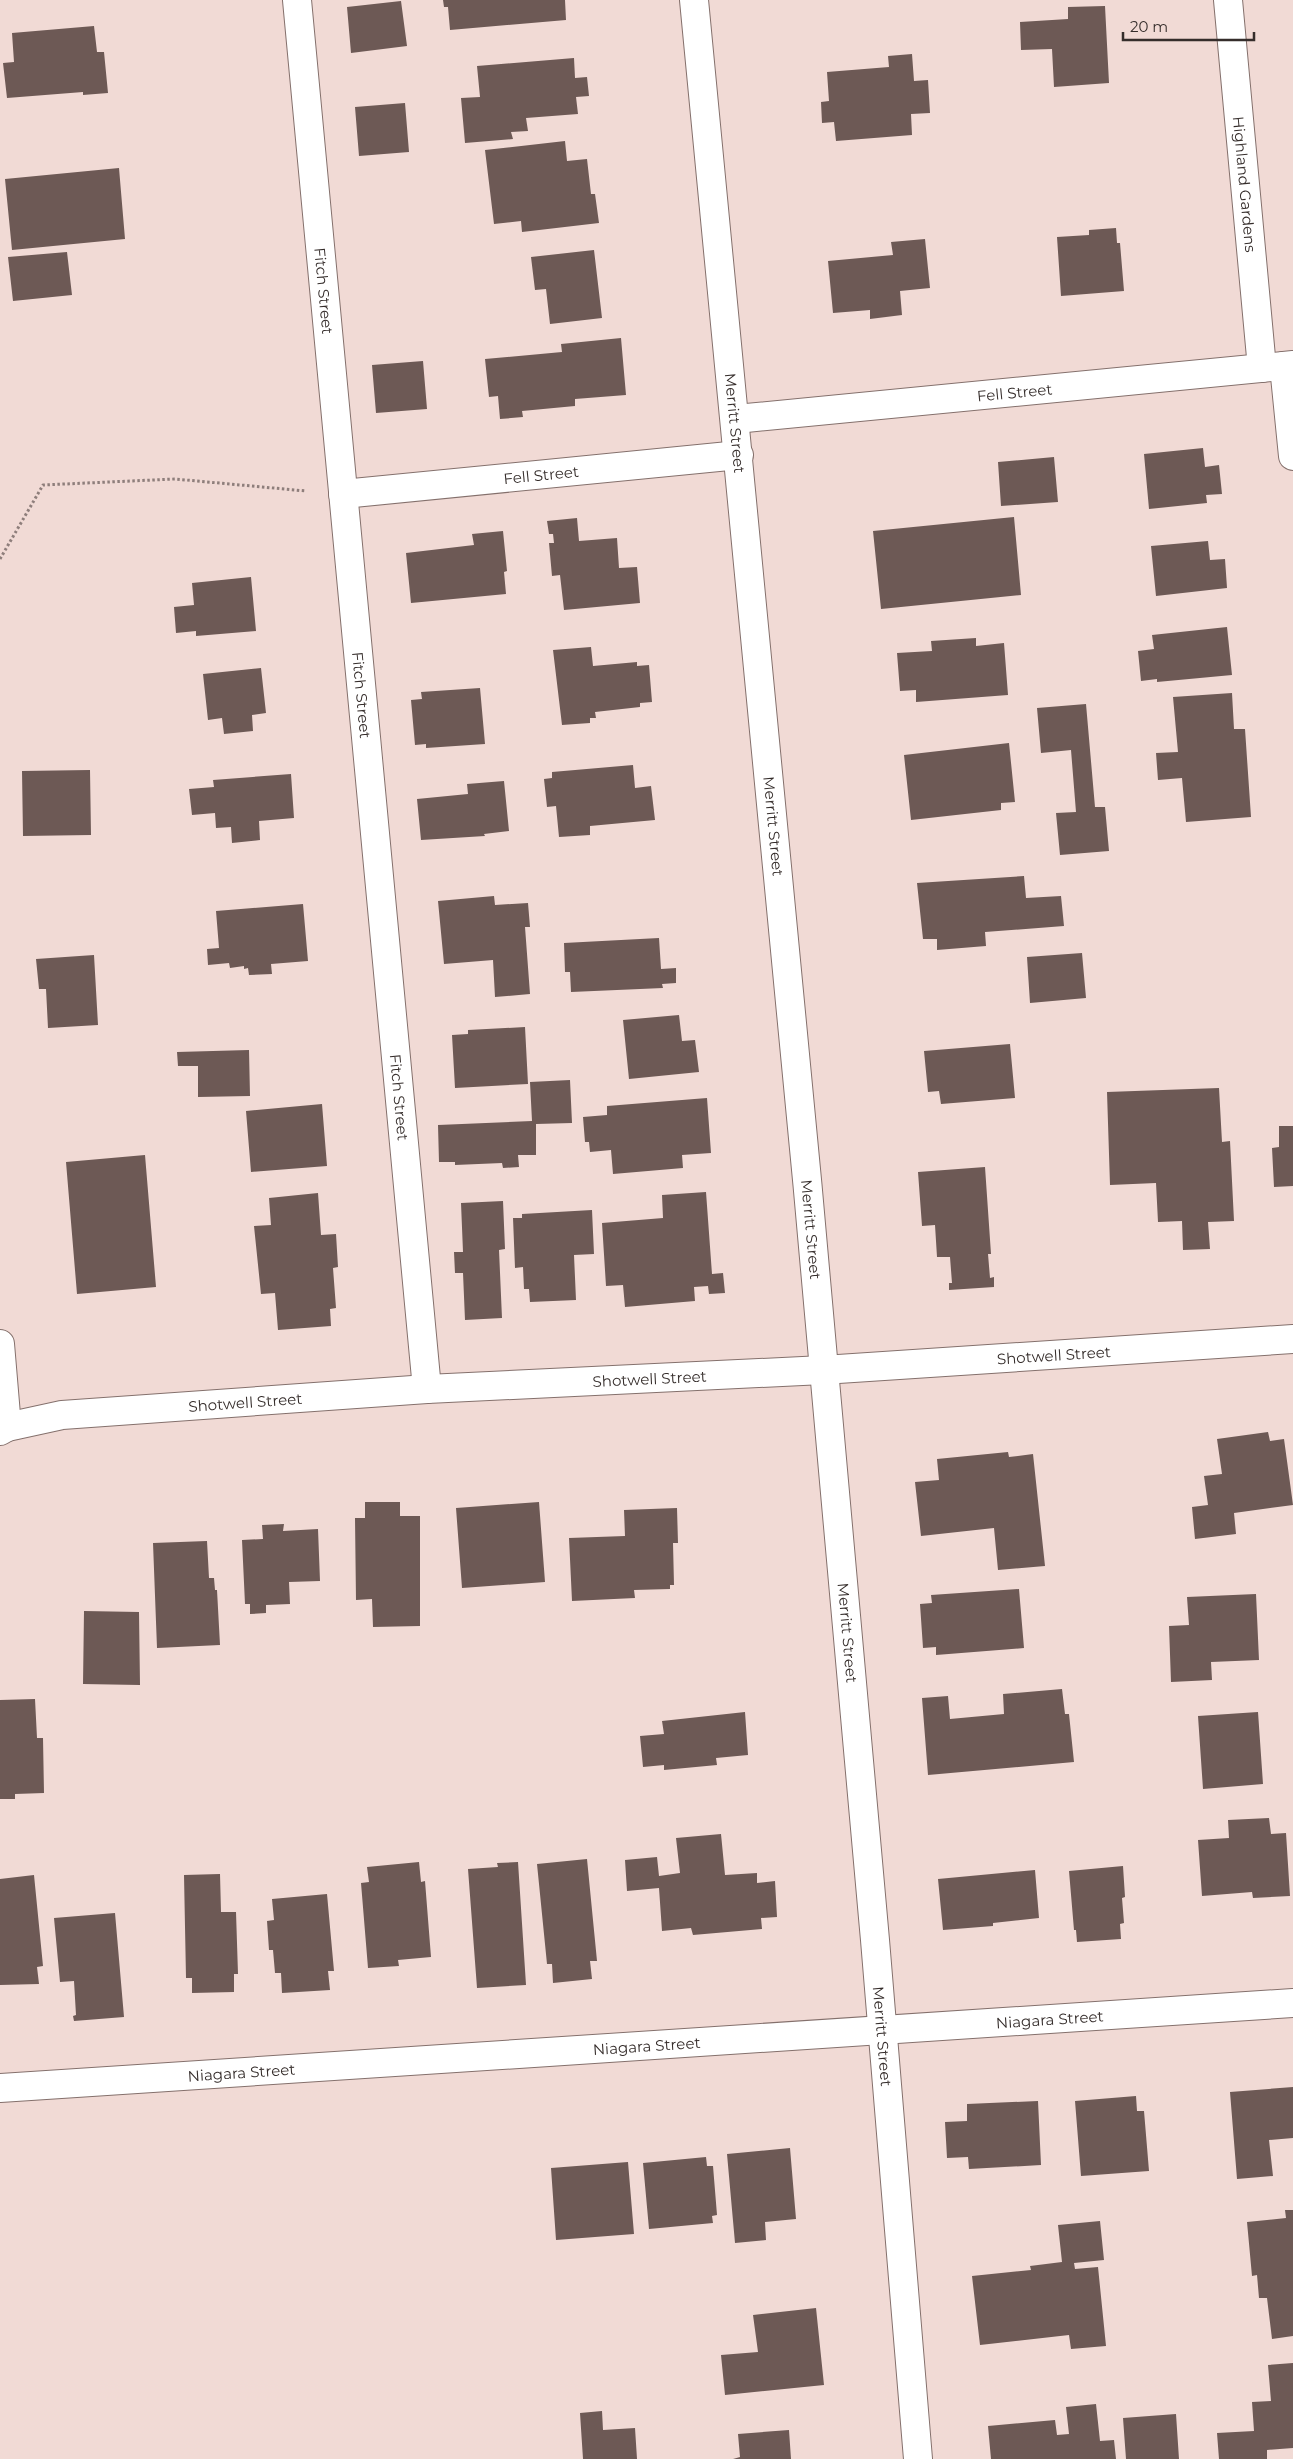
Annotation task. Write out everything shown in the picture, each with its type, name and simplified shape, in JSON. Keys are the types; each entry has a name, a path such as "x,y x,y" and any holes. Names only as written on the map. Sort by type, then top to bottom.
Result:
{"street":[{"name":"Fitch Street","path":"297,0 427,1389"},
{"name":"Merritt Street","path":"694,0 736,420 823,1370 882,2029 918,2459"},
{"name":"Highland Gardens","path":"1228,0 1293,456"},
{"name":"Fell Street","path":"736,420 1280,366"},
{"name":"Fell Street","path":"344,494 739,455"},
{"name":"Shotwell Street","path":"4,1429 62,1415 427,1389 823,1370 1293,1339"},
{"path":"0,1344 4,1429"},
{"name":"Niagara Street","path":"0,2088 1293,2003"}],"path":[{"path":"0,559 43,485 175,478 344,494"}],"building":[{"path":"443,0 565,0 566,20 450,30 448,7 444,7"},
{"path":"401,1 407,46 351,53 347,7"},
{"path":"1105,6 1109,83 1054,87 1052,49 1021,50 1020,22 1068,19 1068,7"},
{"path":"94,26 97,52 104,52 108,93 83,95 83,92 7,98 3,63 14,62 12,33"},
{"path":"912,54 914,81 928,80 930,113 911,114 912,135 836,141 834,122 822,123 821,102 829,101 827,72 889,67 888,56"},
{"path":"574,58 575,78 587,77 589,96 576,97 578,114 526,118 528,131 511,132 513,139 465,143 461,98 480,97 477,66"},
{"path":"405,103 409,152 359,156 355,107"},
{"path":"565,141 567,161 587,159 591,194 595,194 599,223 522,232 521,221 494,224 485,150"},
{"path":"119,168 125,239 12,250 5,179"},
{"path":"1116,228 1117,243 1120,243 1124,291 1061,296 1057,237 1089,235 1089,230"},
{"path":"925,239 930,288 900,291 902,315 870,319 870,310 833,313 828,261 893,255 891,242"},
{"path":"594,250 602,318 550,324 546,289 535,290 531,257"},
{"path":"67,252 72,295 13,301 8,257"},
{"path":"621,338 626,395 575,399 575,406 522,411 523,417 500,419 498,396 489,397 485,359 562,352 561,344"},
{"path":"423,361 427,409 376,413 372,365"},
{"path":"1203,448 1205,467 1219,465 1222,494 1206,495 1207,503 1149,509 1144,454"},
{"path":"1054,457 1058,502 1001,506 998,462"},
{"path":"1014,517 1021,595 881,609 873,531"},
{"path":"577,518 579,541 617,538 619,568 637,567 640,603 564,610 560,575 552,576 549,543 554,543 553,534 549,534 547,521"},
{"path":"503,531 507,571 504,572 506,594 411,603 406,553 474,545 472,534"},
{"path":"1208,541 1210,560 1225,559 1227,588 1156,596 1151,546"},
{"path":"251,577 256,631 196,636 196,631 176,633 174,607 194,605 192,583"},
{"path":"1227,627 1232,675 1157,682 1157,679 1141,681 1138,651 1154,649 1152,635"},
{"path":"976,638 976,646 1004,643 1008,695 916,702 916,690 900,691 897,653 932,651 931,641"},
{"path":"591,647 593,666 637,662 637,666 649,665 652,702 640,703 640,707 595,712 596,718 590,718 590,723 562,725 553,650"},
{"path":"261,668 266,713 252,715 253,731 224,734 222,718 208,720 203,674"},
{"path":"480,688 485,744 426,748 426,744 415,745 411,700 422,699 421,692"},
{"path":"1232,693 1234,729 1245,729 1251,817 1186,822 1182,778 1158,780 1156,753 1178,752 1173,697"},
{"path":"1086,704 1095,807 1105,807 1109,851 1060,855 1056,813 1076,812 1071,750 1041,753 1037,708"},
{"path":"1009,743 1015,802 1001,803 1001,810 911,820 904,755"},
{"path":"633,765 635,788 651,786 655,820 590,826 590,835 559,837 556,806 547,807 544,779 552,778 552,772"},
{"path":"90,770 91,835 23,836 22,771"},
{"path":"291,774 294,818 259,821 260,840 232,843 231,827 216,828 215,813 192,815 189,789 214,787 213,780"},
{"path":"504,781 509,831 484,834 485,836 421,840 417,799 468,794 467,784"},
{"path":"1024,876 1026,898 1061,896 1064,926 985,932 986,946 937,950 937,939 923,939 917,883"},
{"path":"494,896 495,905 528,903 530,927 525,927 530,994 495,997 493,960 444,964 438,901"},
{"path":"303,904 308,961 271,964 272,974 249,975 248,968 244,969 244,966 230,968 229,963 208,965 207,949 219,948 216,911"},
{"path":"659,938 661,969 676,968 676,983 662,984 663,988 571,992 570,972 565,972 564,943"},
{"path":"1082,953 1086,998 1030,1003 1027,957"},
{"path":"94,955 98,1025 48,1028 46,989 39,989 36,959"},
{"path":"679,1015 682,1041 695,1040 699,1072 629,1079 623,1020"},
{"path":"525,1027 528,1084 455,1088 452,1035 468,1034 468,1030"},
{"path":"1010,1044 1015,1098 941,1104 939,1091 928,1092 924,1051"},
{"path":"249,1050 250,1096 198,1097 198,1066 178,1066 177,1052"},
{"path":"570,1080 572,1123 536,1124 536,1155 518,1155 519,1167 503,1168 502,1163 455,1165 455,1162 439,1162 438,1125 532,1121 530,1082"},
{"path":"1219,1088 1222,1142 1230,1141 1234,1221 1208,1222 1210,1249 1183,1250 1182,1221 1158,1222 1156,1183 1110,1185 1107,1092"},
{"path":"707,1098 711,1153 682,1155 683,1168 613,1174 611,1150 590,1152 589,1142 585,1142 583,1117 607,1115 607,1106"},
{"path":"322,1104 327,1166 251,1172 246,1111"},
{"path":"1279,1126 1293,1126 1293,1186 1274,1187 1272,1148 1279,1147"},
{"path":"145,1155 156,1287 77,1294 66,1162"},
{"path":"985,1167 991,1254 988,1254 990,1278 994,1277 994,1287 949,1290 949,1283 952,1283 950,1257 937,1257 935,1225 922,1226 918,1172"},
{"path":"706,1192 712,1274 723,1273 725,1293 709,1294 708,1286 694,1287 695,1301 625,1307 623,1285 606,1286 602,1223 663,1218 662,1195"},
{"path":"318,1193 321,1235 336,1234 338,1267 333,1268 336,1308 330,1309 331,1326 278,1330 275,1293 261,1294 254,1226 271,1225 269,1198"},
{"path":"503,1201 505,1249 499,1250 502,1318 465,1320 463,1273 455,1273 454,1252 463,1252 461,1203"},
{"path":"592,1210 594,1254 574,1255 576,1300 530,1302 529,1289 524,1289 523,1267 515,1268 513,1218 522,1218 522,1214"},
{"path":"1268,1432 1270,1441 1284,1439 1293,1505 1234,1513 1236,1534 1195,1539 1192,1507 1208,1505 1204,1476 1222,1474 1217,1439"},
{"path":"1008,1452 1009,1457 1033,1454 1045,1566 998,1570 994,1528 921,1536 915,1482 939,1480 937,1459"},
{"path":"365,1502 400,1502 400,1516 420,1516 420,1626 373,1627 372,1599 356,1600 355,1518 365,1518"},
{"path":"539,1502 545,1582 462,1588 456,1508"},
{"path":"677,1508 678,1543 673,1543 674,1585 670,1585 670,1589 634,1590 635,1598 572,1601 569,1538 625,1536 624,1510"},
{"path":"284,1524 283,1531 318,1529 320,1581 289,1582 290,1604 266,1605 266,1613 250,1614 250,1604 245,1604 242,1540 263,1539 262,1525"},
{"path":"207,1541 209,1578 214,1578 215,1590 217,1590 220,1645 157,1648 153,1543"},
{"path":"1019,1589 1024,1648 936,1655 936,1647 923,1648 920,1604 932,1603 931,1595"},
{"path":"1256,1594 1259,1660 1211,1662 1212,1680 1171,1682 1169,1626 1189,1625 1187,1597"},
{"path":"84,1611 139,1612 140,1685 83,1684"},
{"path":"1062,1689 1065,1714 1069,1714 1074,1762 928,1775 922,1698 948,1696 950,1719 1004,1714 1003,1694"},
{"path":"35,1699 37,1738 43,1738 44,1793 15,1794 15,1799 0,1799 0,1700"},
{"path":"745,1712 748,1755 716,1758 717,1765 664,1770 664,1765 643,1767 640,1736 664,1734 662,1721"},
{"path":"1258,1712 1263,1784 1203,1789 1198,1716"},
{"path":"1269,1818 1271,1834 1286,1833 1290,1896 1253,1898 1252,1892 1202,1896 1198,1840 1229,1838 1228,1820"},
{"path":"721,1834 725,1875 757,1873 757,1883 775,1881 777,1917 761,1918 762,1929 693,1935 691,1928 662,1931 659,1888 627,1891 625,1860 657,1857 659,1876 680,1873 676,1838"},
{"path":"587,1859 597,1961 590,1961 592,1979 553,1983 552,1964 547,1964 537,1864"},
{"path":"419,1862 421,1882 425,1881 431,1957 398,1960 399,1966 368,1968 361,1883 369,1882 367,1867"},
{"path":"518,1862 526,1985 477,1988 468,1869 498,1867 497,1863"},
{"path":"1123,1866 1125,1897 1122,1898 1124,1923 1120,1924 1121,1939 1077,1942 1076,1930 1074,1930 1069,1871"},
{"path":"1035,1870 1039,1918 993,1923 993,1926 943,1930 938,1879"},
{"path":"220,1874 221,1912 236,1912 238,1974 234,1974 234,1992 192,1993 192,1978 186,1978 184,1875"},
{"path":"34,1875 43,1966 37,1967 39,1984 0,1985 0,1879"},
{"path":"327,1894 334,1971 328,1971 330,1990 282,1993 281,1973 275,1973 273,1950 269,1950 267,1921 274,1920 272,1899"},
{"path":"115,1913 124,2017 74,2021 73,2016 76,2015 74,1981 60,1982 54,1918"},
{"path":"1293,2087 1293,2138 1269,2140 1273,2176 1237,2179 1230,2092"},
{"path":"1136,2096 1137,2111 1144,2111 1149,2171 1081,2176 1075,2101"},
{"path":"1038,2101 1041,2165 969,2169 968,2157 947,2158 945,2122 967,2121 967,2104"},
{"path":"790,2148 796,2219 765,2222 766,2240 735,2243 727,2154"},
{"path":"706,2157 707,2166 713,2166 717,2215 712,2216 713,2223 649,2229 643,2163"},
{"path":"628,2162 634,2234 556,2240 551,2168"},
{"path":"1285,2210 1293,2210 1293,2336 1272,2339 1267,2298 1259,2298 1257,2275 1252,2276 1247,2222 1286,2218"},
{"path":"1100,2221 1104,2260 1074,2263 1075,2269 1098,2267 1106,2346 1071,2349 1069,2335 980,2345 972,2276 1031,2270 1030,2266 1062,2262 1058,2225"},
{"path":"816,2308 824,2385 725,2395 721,2355 758,2352 753,2315"},
{"path":"1293,2363 1293,2448 1267,2450 1267,2459 1219,2459 1217,2433 1254,2431 1252,2402 1271,2401 1268,2365"},
{"path":"1096,2404 1100,2441 1114,2440 1116,2459 991,2459 988,2426 1055,2420 1057,2435 1069,2434 1066,2407"},
{"path":"602,2411 603,2430 635,2428 637,2459 583,2459 580,2413"},
{"path":"1176,2414 1179,2459 1126,2459 1123,2418"},
{"path":"789,2430 791,2459 733,2459 740,2457 738,2434"}]}
